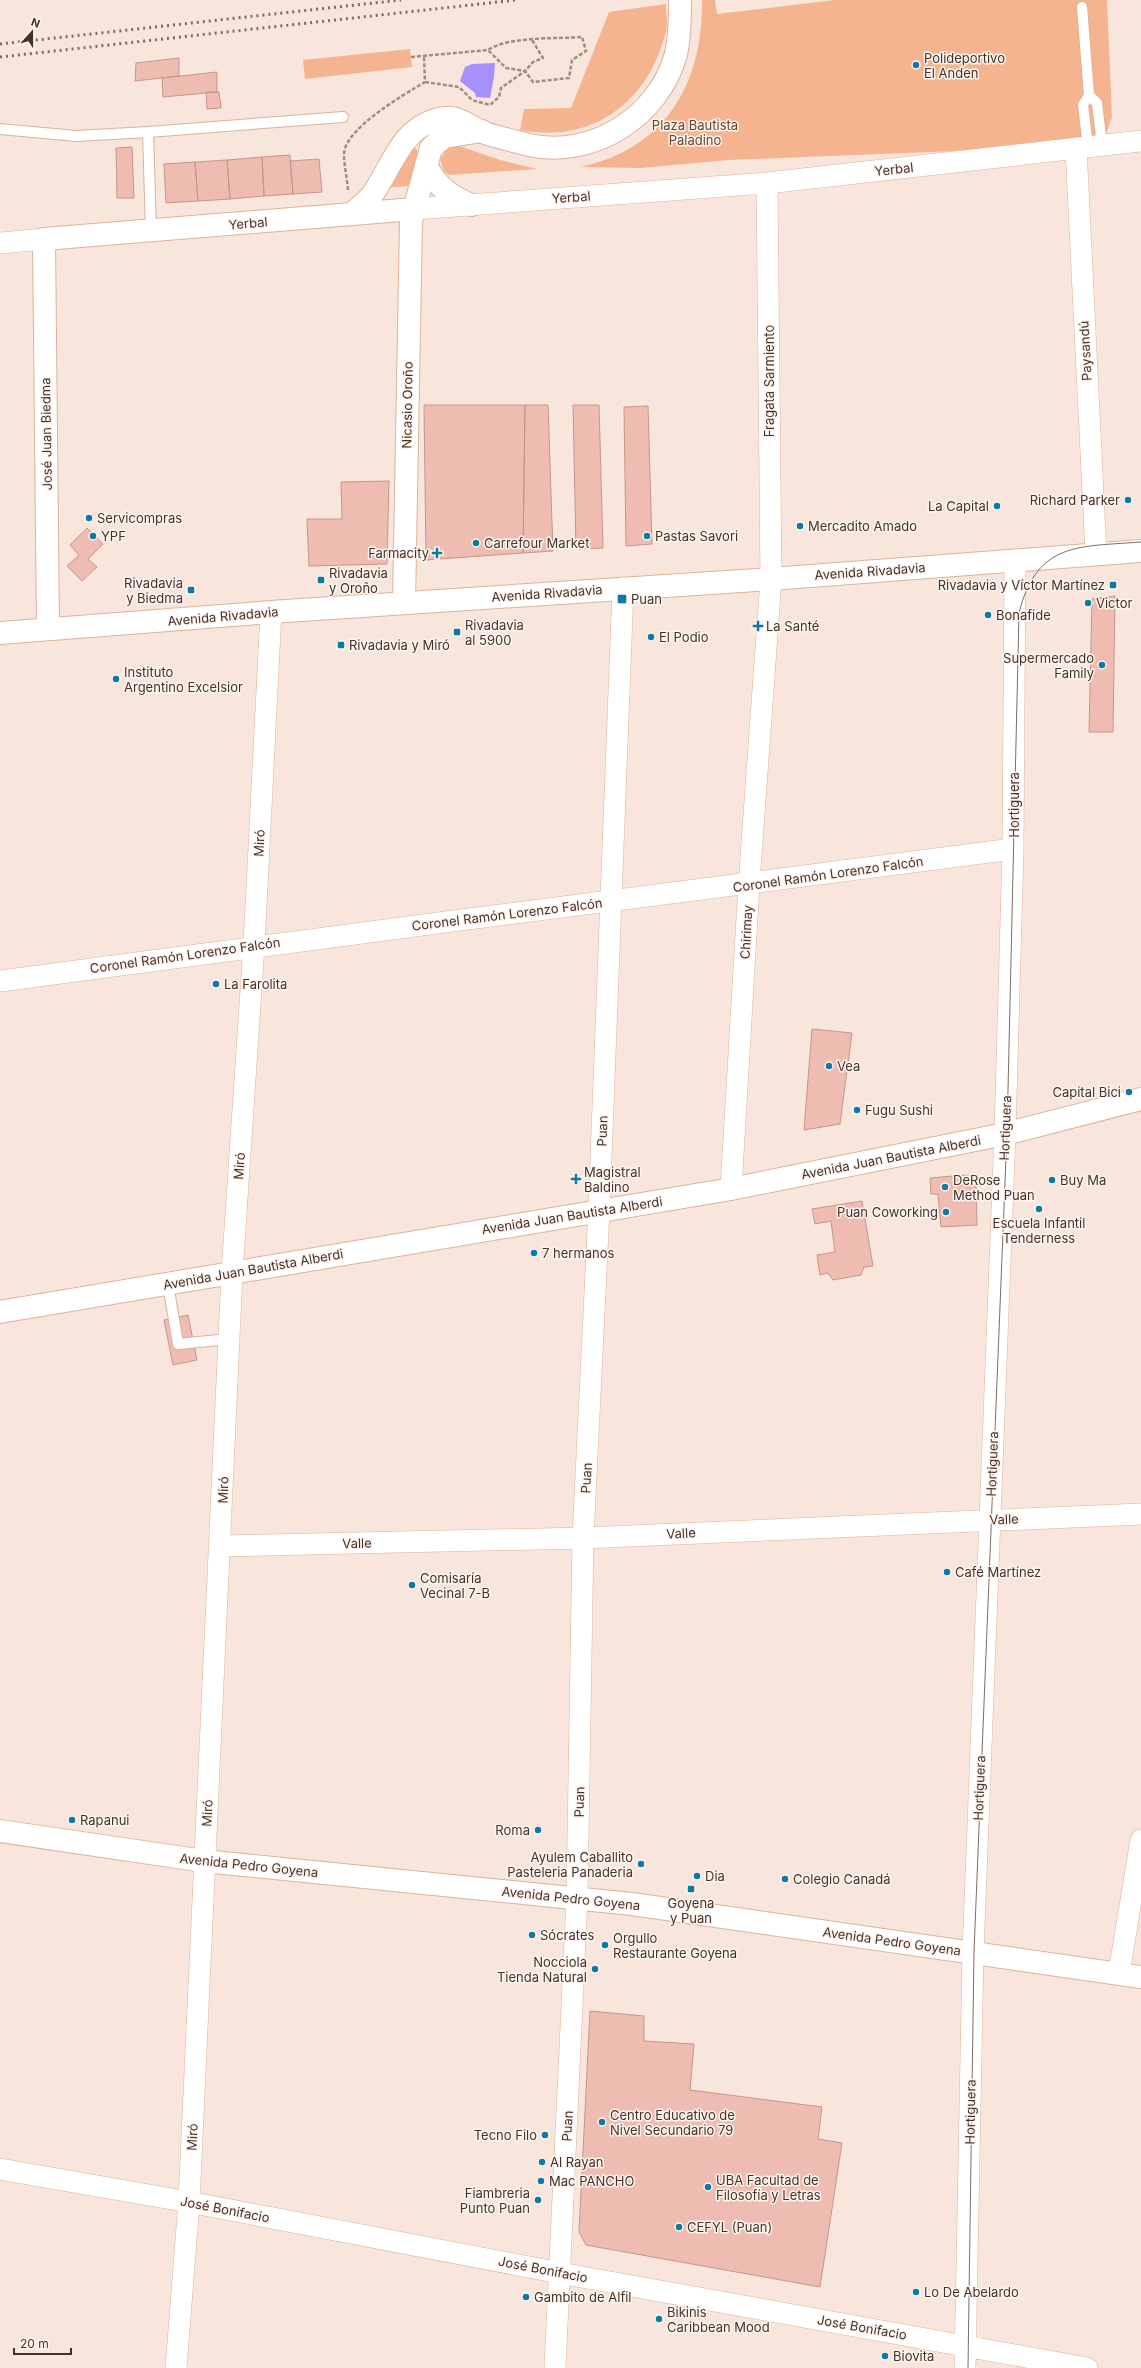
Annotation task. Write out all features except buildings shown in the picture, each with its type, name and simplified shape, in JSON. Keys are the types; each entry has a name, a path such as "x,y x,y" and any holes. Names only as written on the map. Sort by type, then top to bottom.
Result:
{"main road":[{"path":"350,214 376,191 398,149 418,127 446,117 457,118 482,132 528,145 549,148 581,145 595,141 621,128 639,113 654,97 665,80 676,54 680,4"},
{"name":"Nicasio Oroño","path":"404,603 410,241 414,209 431,148 444,137 482,132"},
{"path":"426,165 440,187 455,198 471,204"},
{"name":"Yerbal","path":"44,239 414,209"},
{"name":"José Juan Biedma","path":"44,239 48,629"},
{"name":"Avenida Rivadavia","path":"0,633 270,612 771,579 1141,551"},
{"name":"Avenida Juan Bautista Alberdi","path":"0,1312 731,1189 1005,1134 1141,1099"},
{"name":"Avenida Pedro Goyena","path":"0,1831 204,1861 577,1898 972,1952 1141,1977"}],"street":[{"name":"Yerbal","path":"414,209 767,183 1141,141"},
{"name":"Paysandú","path":"1089,147 1096,554"},
{"name":"Fragata Sarmiento","path":"767,183 771,579"},
{"name":"Yerbal","path":"0,243 44,239"},
{"name":"Hortiguera","path":"965,2368 972,1952 1005,1134 1013,849 1015,560"},
{"name":"Chirimay","path":"731,1189 749,884 771,579"},
{"name":"Puan","path":"555,2368 577,1898 583,1538 599,1210 623,588"},
{"name":"Miró","path":"176,2368 189,2202 232,1273 254,945 270,612"},
{"name":"Coronel Ramón Lorenzo Falcón","path":"0,980 254,945 749,884 1013,849"},
{"name":"Valle","path":"220,1546 583,1538 1141,1514"},
{"path":"1119,1973 1141,1840"},
{"name":"José Bonifacio","path":"0,2169 189,2202 560,2273 1087,2368"}],"lane":[{"path":"1082,8 1089,95 1097,103 1089,147"},
{"path":"0,129 76,136 342,117"},
{"path":"148,132 150,231"},
{"path":"168,1284 178,1344 229,1339"}],"path":[{"path":"411,57 488,50 497,44 582,37 586,50 572,60 569,78 533,82 525,71 506,68 488,50"},
{"path":"350,214 344,152 358,129 394,100 425,82 459,87 472,100 490,104 499,97 501,88 525,71 533,62 543,58 532,40"},
{"path":"424,56 425,82"}],"green space":[{"name":"Polideportivo El Anden","path":"702,0 715,0 717,14 835,0 1107,0 1112,117 1102,145 729,160 640,168 580,167 610,158 635,145 657,128 674,108 687,85 695,59 701,30"},
{"path":"666,4 667,28 658,56 646,78 632,97 614,112 594,124 571,130 547,133 520,130 524,109 571,108 609,12"},
{"path":"410,49 412,67 305,79 303,60"},
{"path":"457,145 500,160 537,169 449,175 444,171 440,160 447,148"},
{"path":"412,148 415,148 419,153 408,186 381,188"}],"shaded area":[{"path":"495,63 490,98 476,97 475,93 460,81 465,67 472,64"}],"tram line":[{"path":"968,2368 974,1952 1007,1133 1019,613 1027,589 1037,572 1049,560 1064,552 1080,548 1098,545 1141,542"}],"railway":[{"path":"0,44 401,0"},
{"path":"0,57 516,0"}],"place":[{"name":"Polideportivo El Anden","path":"916,65"},
{"name":"Richard Parker","path":"1128,500"},
{"name":"La Capital","path":"997,506"},
{"name":"Servicompras","path":"89,518"},
{"name":"Mercadito Amado","path":"800,526"},
{"name":"YPF","path":"93,536"},
{"name":"Pastas Savori","path":"647,536"},
{"name":"Carrefour Market","path":"476,543"},
{"name":"Farmacity","path":"437,553"},
{"name":"Rivadavia y Oroño","path":"321,580"},
{"name":"Rivadavia y Víctor Martínez","path":"1113,585"},
{"name":"Rivadavia y Biedma","path":"191,590"},
{"name":"Puan","path":"622,599"},
{"name":"Victor","path":"1088,603"},
{"name":"Bonafide","path":"988,615"},
{"name":"La Santé","path":"758,626"},
{"name":"Rivadavia al 5900","path":"457,632"},
{"name":"El Podio","path":"651,637"},
{"name":"Rivadavia y Miró","path":"341,645"},
{"name":"Supermercado Family","path":"1102,665"},
{"name":"Instituto Argentino Excelsior","path":"116,679"},
{"name":"La Farolita","path":"216,984"},
{"name":"Vea","path":"829,1066"},
{"name":"Capital Bici","path":"1129,1092"},
{"name":"Fugu Sushi","path":"857,1110"},
{"name":"Magistral Baldino","path":"576,1179"},
{"name":"Buy Ma","path":"1052,1180"},
{"name":"DeRose Method Puan","path":"945,1187"},
{"name":"Escuela Infantil Tenderness","path":"1039,1209"},
{"name":"Puan Coworking","path":"946,1212"},
{"name":"7 hermanos","path":"534,1253"},
{"name":"Café Martínez","path":"947,1572"},
{"name":"Comisaría Vecinal 7-B","path":"412,1585"},
{"name":"Rapanui","path":"72,1820"},
{"name":"Roma","path":"538,1830"},
{"name":"Ayulem Caballito Pasteleria Panaderia","path":"641,1864"},
{"name":"Dia","path":"697,1876"},
{"name":"Colegio Canadá","path":"785,1879"},
{"name":"Goyena y Puan","path":"691,1889"},
{"name":"Sócrates","path":"532,1935"},
{"name":"Orgullo Restaurante Goyena","path":"605,1945"},
{"name":"Nocciola Tienda Natural","path":"595,1969"},
{"name":"Centro Educativo de Nivel Secundario 79","path":"602,2122"},
{"name":"Tecno Filo","path":"545,2135"},
{"name":"Al Rayan","path":"542,2162"},
{"name":"Mac PANCHO","path":"541,2181"},
{"name":"UBA Facultad de Filosofía y Letras","path":"708,2187"},
{"name":"Fiambreria Punto Puan","path":"538,2200"},
{"name":"CEFYL (Puan)","path":"679,2227"},
{"name":"Lo De Abelardo","path":"916,2292"},
{"name":"Gambito de Alfil","path":"526,2297"},
{"name":"Bikinis Caribbean Mood","path":"659,2319"},
{"name":"Biovita","path":"885,2356"}],"park label":[{"name":"Plaza Bautista Paladino","path":"695,132"}]}
